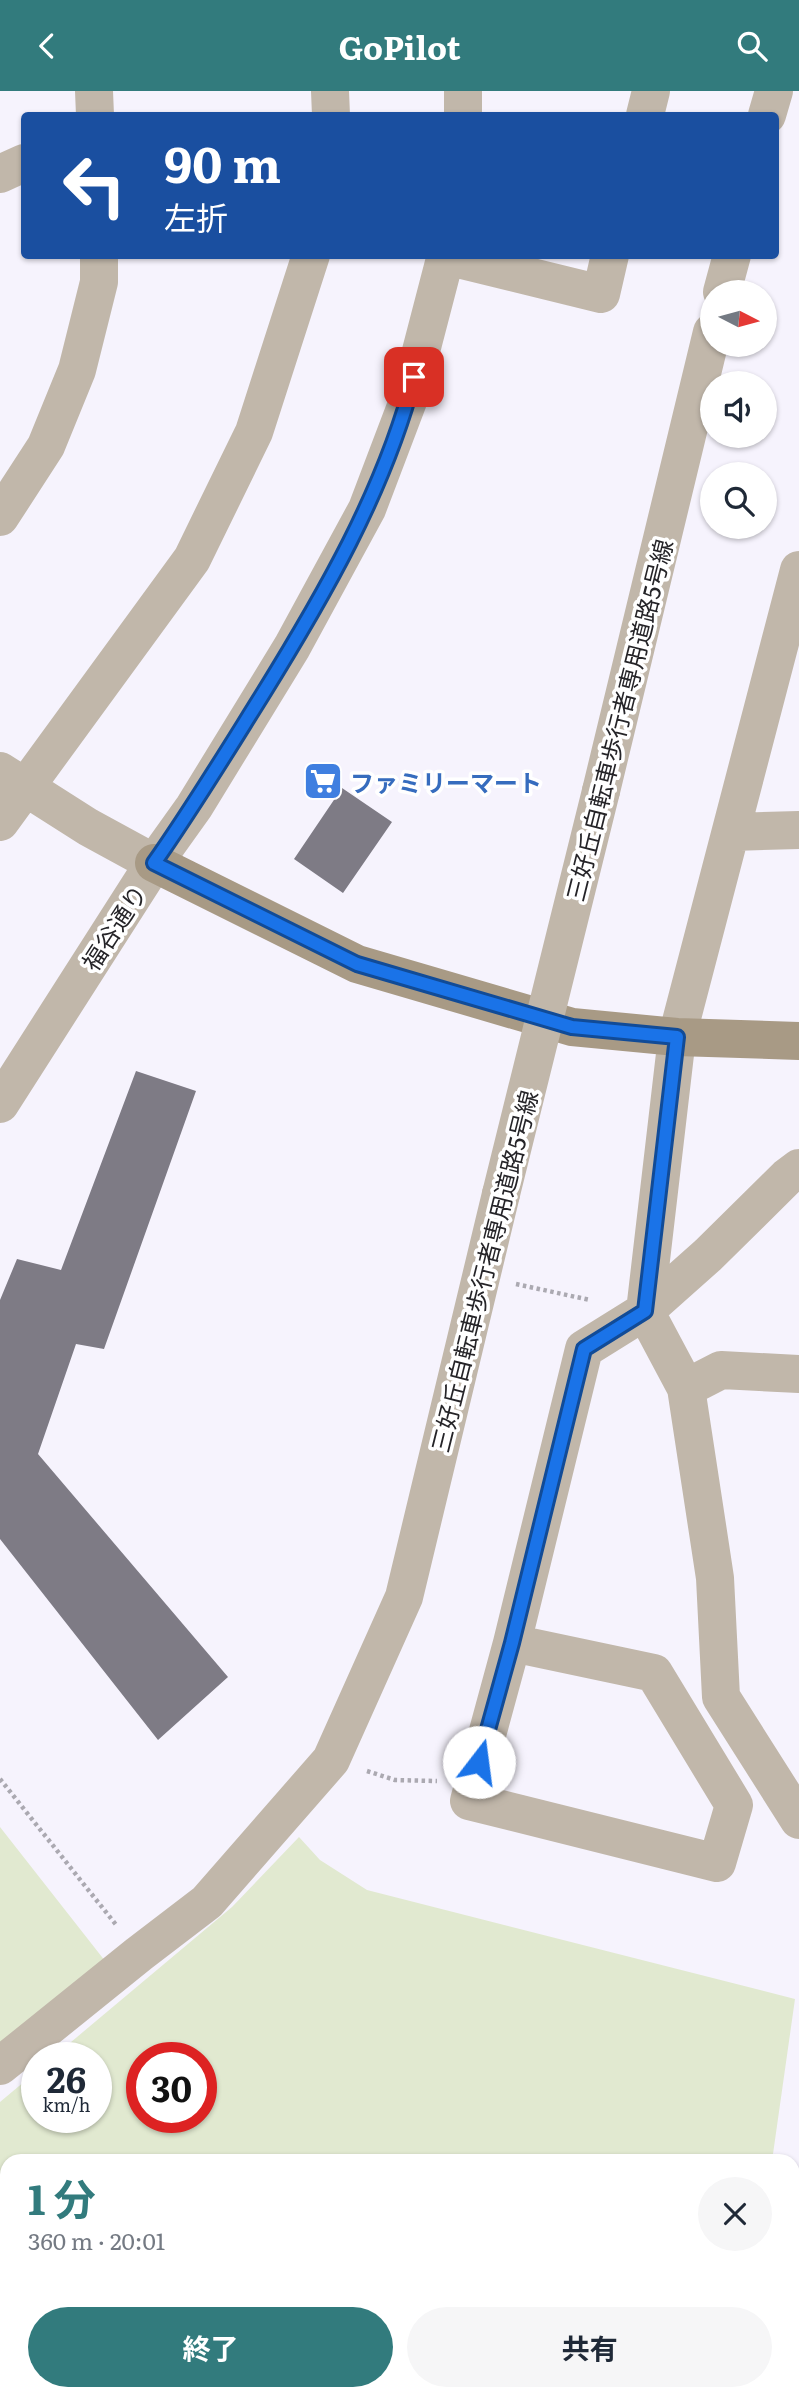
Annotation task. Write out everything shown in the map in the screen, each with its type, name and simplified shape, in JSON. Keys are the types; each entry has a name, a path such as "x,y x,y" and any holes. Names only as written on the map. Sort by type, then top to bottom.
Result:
{"street":[{"path":"93,91 95,112"},
{"path":"330,91 331,112"},
{"path":"463,91 463,112"},
{"path":"646,112 651,91"},
{"path":"768,112 774,91"},
{"path":"0,173 21,164"},
{"path":"0,517 46,446 77,370 99,282 99,259"},
{"path":"0,822 12,779 192,559 254,432 310,259"},
{"name":"福谷通り","path":"0,1104 154,863 194,807 292,647 367,509 408,401 445,259"},
{"path":"458,259 601,294 609,259"},
{"path":"725,280 731,259"},
{"name":"三好丘自転車歩行者専用道路5号線","path":"0,2066 207,1902 331,1760 404,1597 706,357"},
{"path":"799,570 677,1037 645,1311 686,1388 715,1577 721,1697 799,1821"},
{"path":"12,779 88,827 154,863 357,964 572,1027 677,1037 799,1041"},
{"path":"732,832 799,830"},
{"path":"512,1643 654,1673 734,1805 717,1863 469,1801 512,1643 584,1349 645,1311 799,1168"},
{"path":"686,1388 721,1370 799,1374"}],"path":[{"path":"331,1760 395,1780 421,1779 472,1785"},
{"path":"0,1779 139,1954"}],"green space":[{"path":"0,1827 109,1966 0,2052"},
{"path":"299,1837 320,1860 367,1890 795,1999 773,2154 0,2154 0,2102 21,2084 21,2133 112,2133 112,2042 71,2042 232,1907"}],"building":[{"path":"342,788 392,822 343,893 294,859"},
{"path":"136,1071 196,1091 104,1349 76,1344 38,1454 228,1677 158,1740 0,1539 0,1300 17,1259 61,1270"}],"place":[{"name":"ファミリーマート","path":"323,781"}],"route":[{"path":"414,377 408,401 367,509 292,647 194,807 154,863 357,964 572,1027 677,1037 645,1311 584,1349 512,1643 479,1762"}]}
